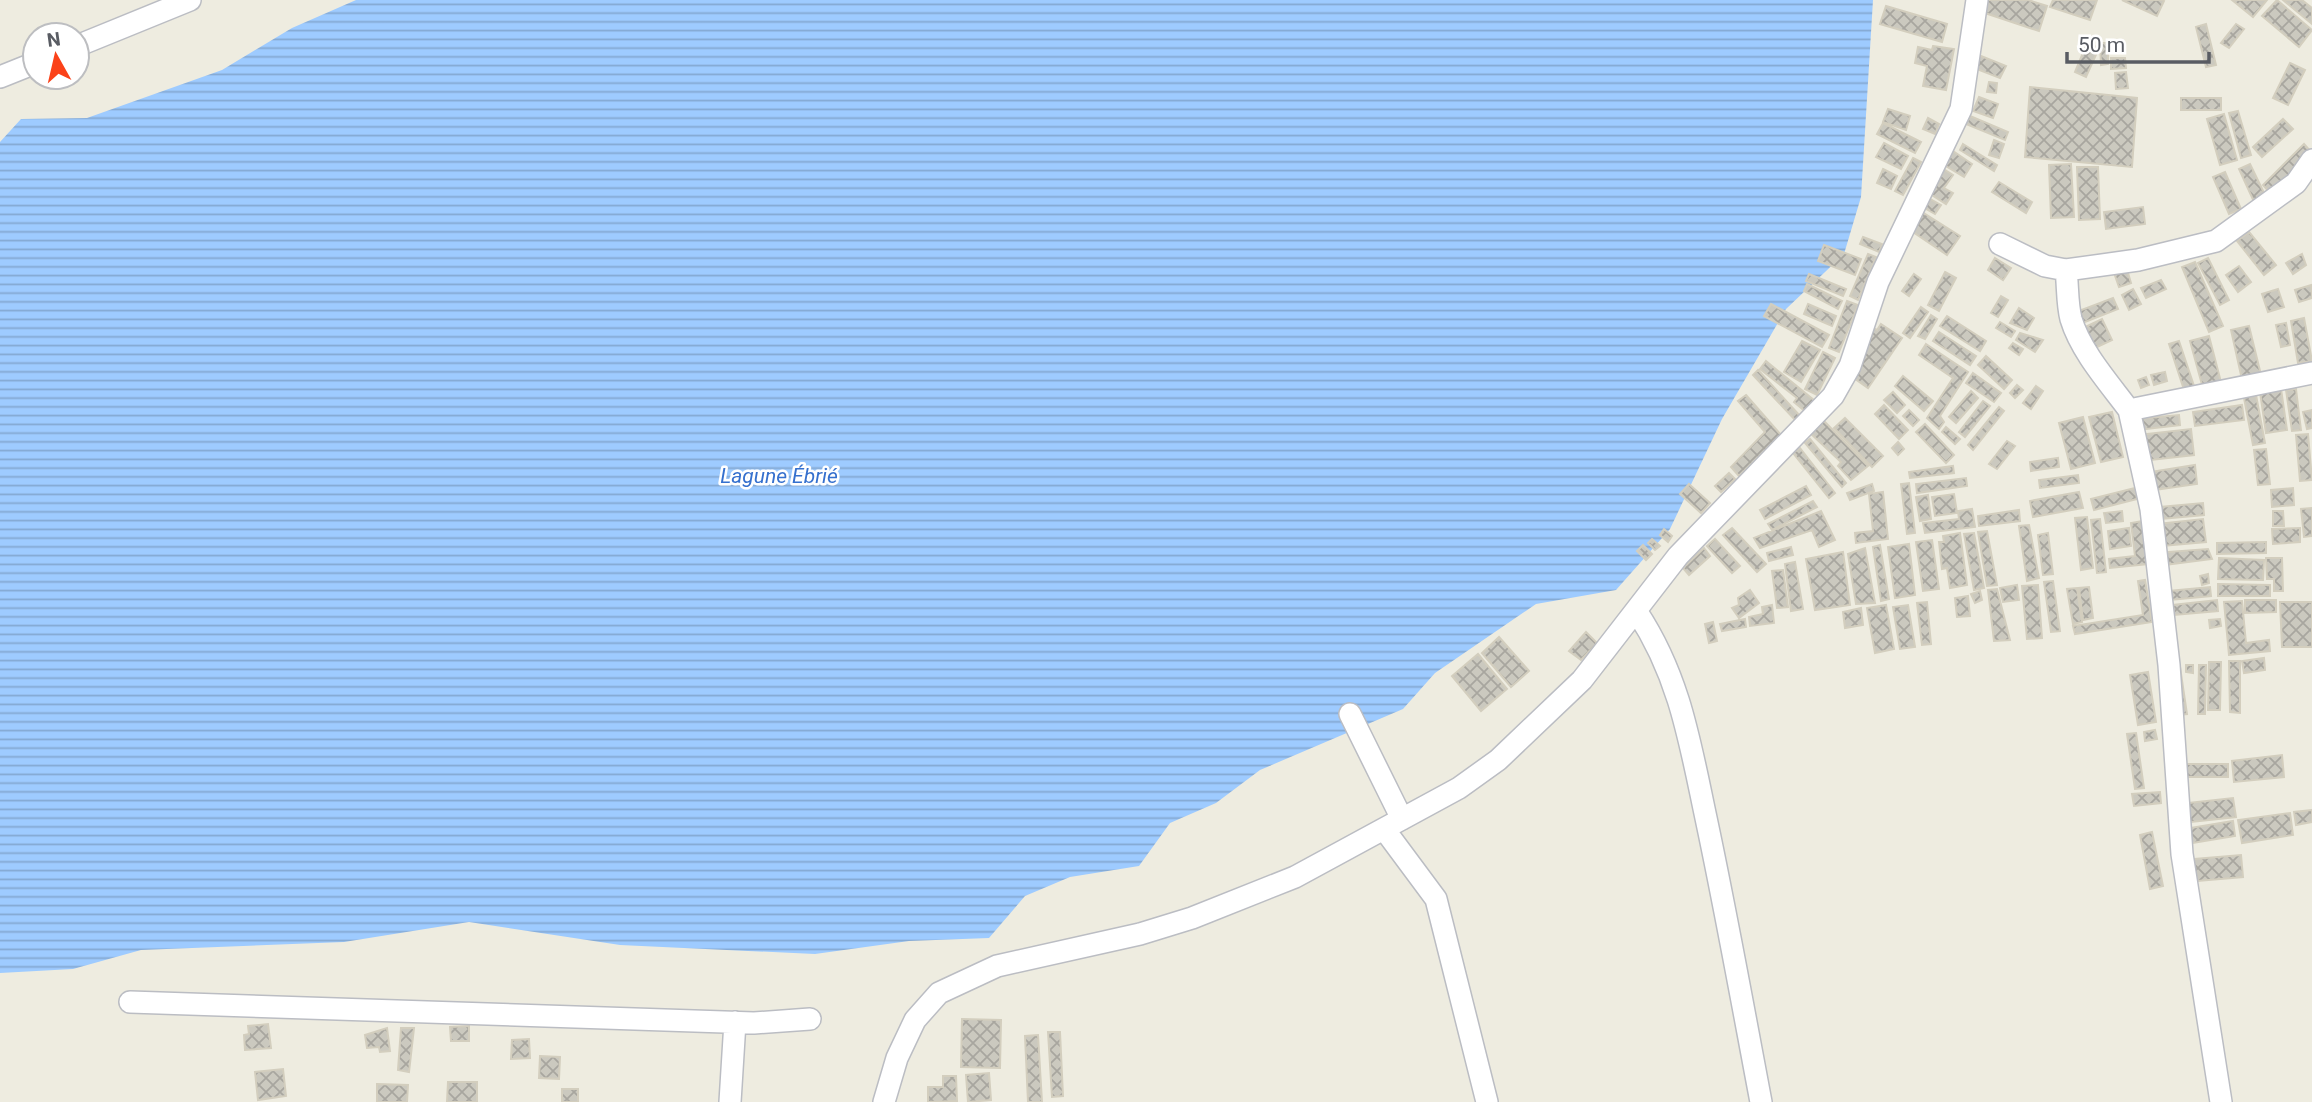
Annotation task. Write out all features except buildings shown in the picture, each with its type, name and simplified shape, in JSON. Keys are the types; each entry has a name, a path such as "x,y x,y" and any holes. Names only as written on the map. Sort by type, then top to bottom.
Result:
{"street":[{"path":"91,40 189,0"},
{"path":"884,1102 897,1058 915,1020 939,993 1018,959 1140,934 1192,918 1295,877 1459,788 1522,738 1582,680 1678,556 1809,424 1833,396 1850,366 1878,282 1961,110 1978,1"},
{"path":"0,77 21,69"},
{"path":"2000,244 2045,266 2066,270 2138,260 2216,241 2295,183 2312,160"},
{"path":"2066,270 2071,318 2077,332 2099,370 2129,410 2151,509 2169,665 2182,854 2221,1102"},
{"path":"2129,410 2312,373"},
{"path":"1637,612 1669,667 1681,706 1719,878 1761,1102"},
{"path":"1350,714 1393,824 1436,899 1488,1102"},
{"path":"130,1002 734,1022 810,1018"},
{"path":"730,1102 734,1022"}],"water":[{"name":"Lagune Ébrié","path":"356,0 1873,0 1861,197 1844,254 1786,309 1722,419 1670,529 1616,590 1536,604 1435,673 1403,709 1260,770 1216,803 1170,823 1139,866 1070,877 1025,896 989,938 909,941 815,954 620,945 469,922 344,942 141,950 73,969 0,973 0,142 21,119 87,118 222,70 292,28"}]}
